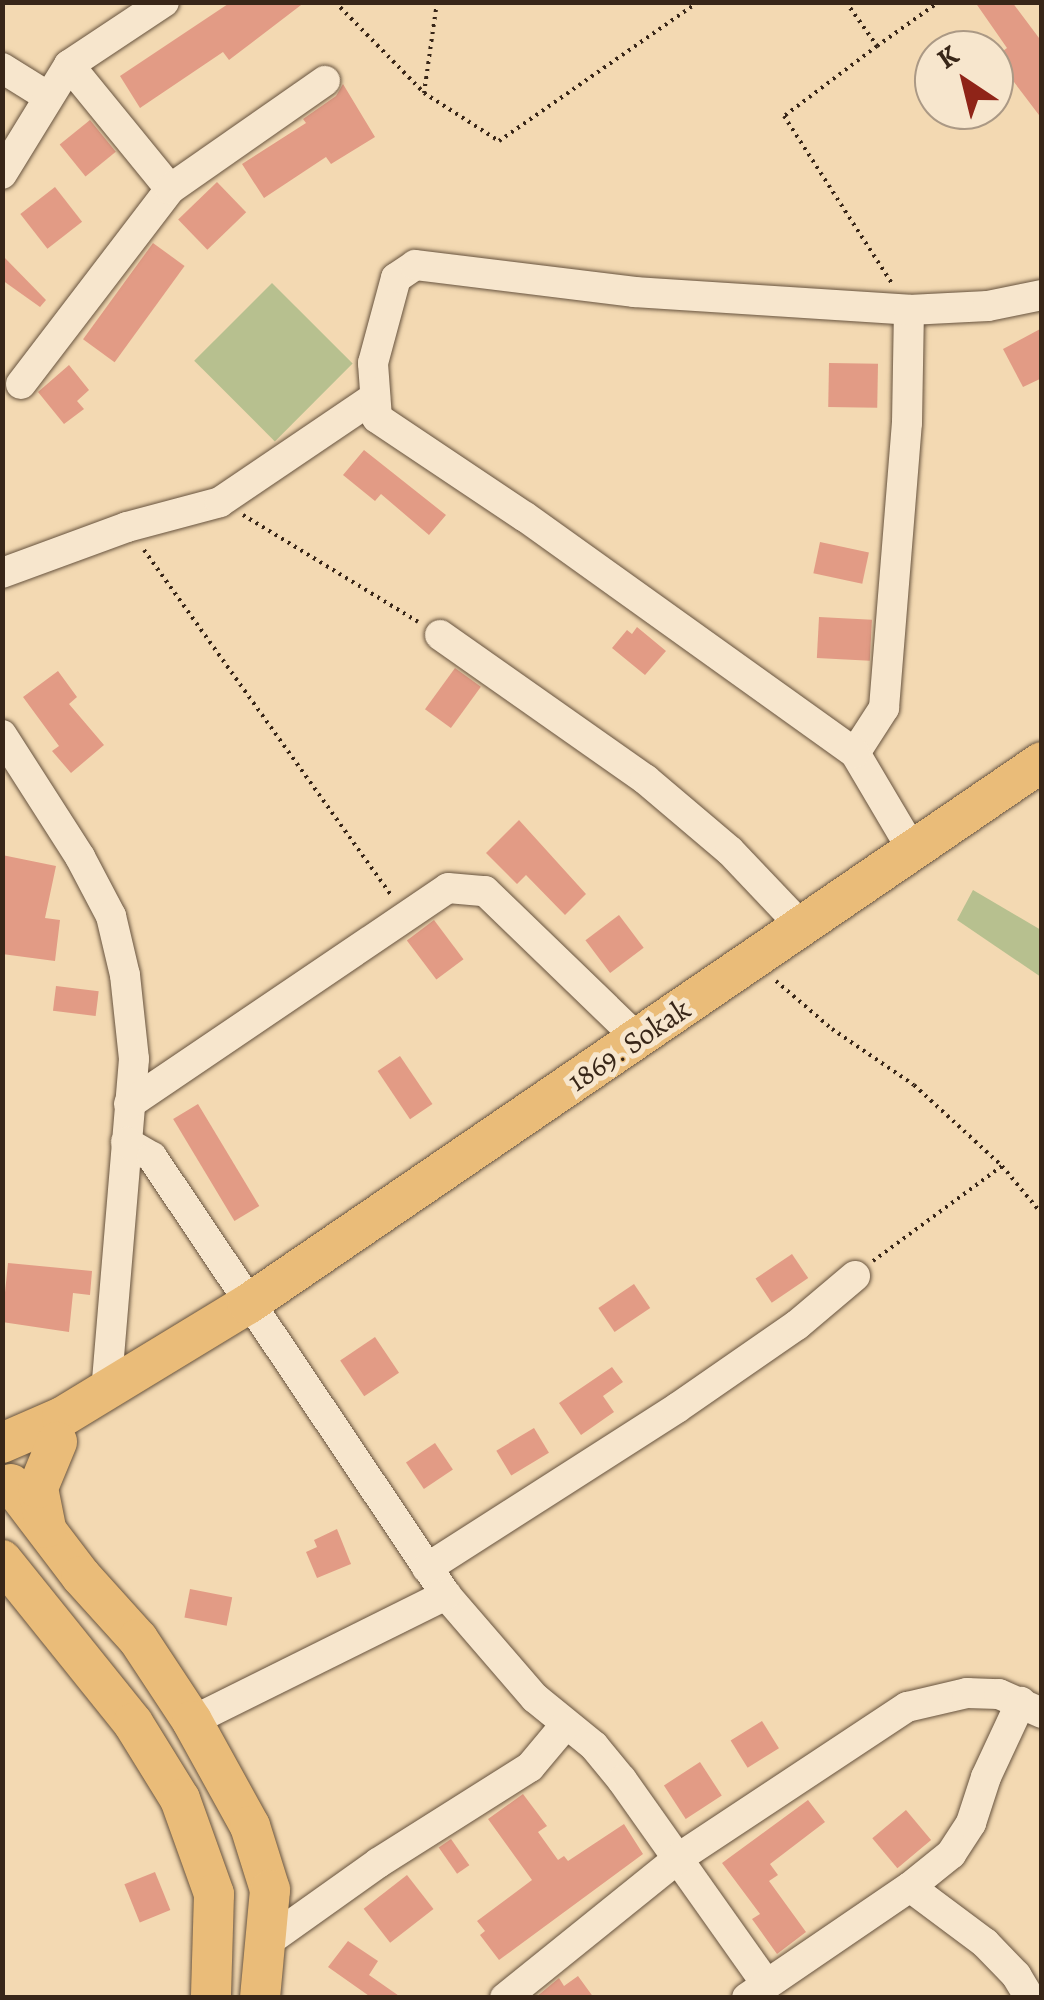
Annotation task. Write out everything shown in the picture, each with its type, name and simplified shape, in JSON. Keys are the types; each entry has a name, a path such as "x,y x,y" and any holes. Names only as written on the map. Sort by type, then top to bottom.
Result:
{"main road":[{"name":"1869. Sokak","path":"6,1474 232,1314 1042,762"},
{"name":"1869. Sokak","path":"6,1474 106,1391 232,1314"},
{"path":"48,1532 38,1488 56,1442"},
{"path":"6,1474 48,1532 138,1639 192,1721 250,1826 270,1890 260,1998"},
{"path":"2,1560 133,1723 180,1799 214,1894 211,1998"}],"street":[{"path":"2,174 69,64 164,2"},
{"path":"69,64 170,189"},
{"path":"2,68 47,96"},
{"path":"20,384 170,189 325,80"},
{"path":"913,851 854,753 526,517 377,418 373,363 396,278 416,265 634,292 909,310 988,306 1042,295"},
{"path":"854,753 884,708 907,423 909,310"},
{"path":"2,573 127,527 220,502 375,397"},
{"path":"440,635 645,779 730,851 802,928"},
{"path":"2,735 80,857 111,916 125,976 134,1058 106,1391"},
{"path":"128,1104 448,888 485,891 638,1039"},
{"path":"126,1142 152,1157 232,1314 446,1595 534,1698 612,1769 678,1860 756,1990 910,1888 951,1854 971,1823 986,1777 1032,1708 998,1694 967,1693 906,1707 678,1860 504,1998"},
{"path":"427,1568 678,1408 798,1325 856,1276"},
{"path":"192,1721 446,1595"},
{"path":"267,1942 378,1863 530,1767 566,1724"},
{"path":"910,1888 985,1942 1030,1998"}],"path":[{"path":"335,2 424,93 499,141 698,2"},
{"path":"424,93 437,2"},
{"path":"846,2 877,46"},
{"path":"909,310 784,116 939,2"},
{"path":"220,502 440,635"},
{"path":"127,527 406,916"},
{"path":"756,959 809,1011 914,1085 1002,1166 1042,1214"},
{"path":"856,1276 910,1230 1002,1166"}],"green space":[{"path":"272,283 353,364 275,441 194,361"},
{"path":"973,890 1041,930 1041,977 957,920"}],"building":[{"path":"231,2 305,2 229,60 223,52 140,108 120,76"},
{"path":"975,2 1012,2 1042,42 1042,119 1014,82 1014,30 994,30"},
{"path":"343,84 375,137 331,164 326,157 264,198 242,164 306,123 303,119 336,96"},
{"path":"90,120 116,152 85,176 60,145"},
{"path":"217,182 246,212 207,250 178,220"},
{"path":"55,187 82,222 47,249 20,214"},
{"path":"153,243 185,266 115,362 83,339"},
{"path":"2,255 46,300 40,307 2,280"},
{"path":"1042,328 1042,378 1023,387 1003,349"},
{"path":"829,363 878,364 877,408 828,407"},
{"path":"69,365 89,390 77,401 84,409 64,424 38,392"},
{"path":"364,450 446,515 429,535 381,494 375,501 343,475"},
{"path":"820,542 869,552 862,584 813,573"},
{"path":"819,617 872,620 870,661 817,658"},
{"path":"637,627 666,651 645,675 612,648 627,630 632,634"},
{"path":"455,668 481,687 451,728 425,709"},
{"path":"58,671 77,697 69,704 104,745 71,773 52,751 59,746 23,697"},
{"path":"519,820 586,894 565,915 526,875 517,884 486,853"},
{"path":"2,855 56,866 45,918 60,920 55,961 2,954"},
{"path":"619,915 644,948 610,973 585,940"},
{"path":"434,920 463,959 436,980 407,940"},
{"path":"56,986 99,991 96,1016 53,1011"},
{"path":"400,1056 432,1104 410,1119 378,1071"},
{"path":"198,1104 259,1206 234,1221 173,1119"},
{"path":"792,1254 808,1278 772,1303 756,1279"},
{"path":"8,1263 92,1271 90,1295 73,1293 69,1332 2,1322"},
{"path":"634,1284 650,1308 615,1332 598,1308"},
{"path":"375,1337 399,1373 364,1396 340,1360"},
{"path":"612,1367 623,1382 603,1396 614,1412 581,1435 559,1403"},
{"path":"534,1428 549,1453 511,1476 496,1451"},
{"path":"435,1443 453,1470 424,1489 406,1463"},
{"path":"337,1529 351,1564 317,1578 306,1552 317,1547 314,1540"},
{"path":"190,1589 232,1597 227,1626 184,1617"},
{"path":"762,1721 779,1748 748,1768 731,1741"},
{"path":"700,1762 722,1796 686,1819 664,1785"},
{"path":"523,1794 547,1826 538,1832 558,1860 564,1856 568,1861 624,1824 643,1854 499,1960 480,1935 485,1931 477,1921 532,1880 488,1819"},
{"path":"808,1800 825,1822 770,1864 778,1875 769,1881 806,1932 777,1954 752,1919 760,1914 722,1863"},
{"path":"906,1810 931,1840 897,1868 872,1838"},
{"path":"451,1839 469,1865 457,1874 439,1848"},
{"path":"155,1872 170,1910 140,1922 124,1884"},
{"path":"407,1875 433,1909 390,1943 364,1909"},
{"path":"348,1941 378,1961 369,1975 402,1998 372,1998 328,1967"},
{"path":"578,1976 594,1998 535,1998 559,1978 564,1986"}]}
